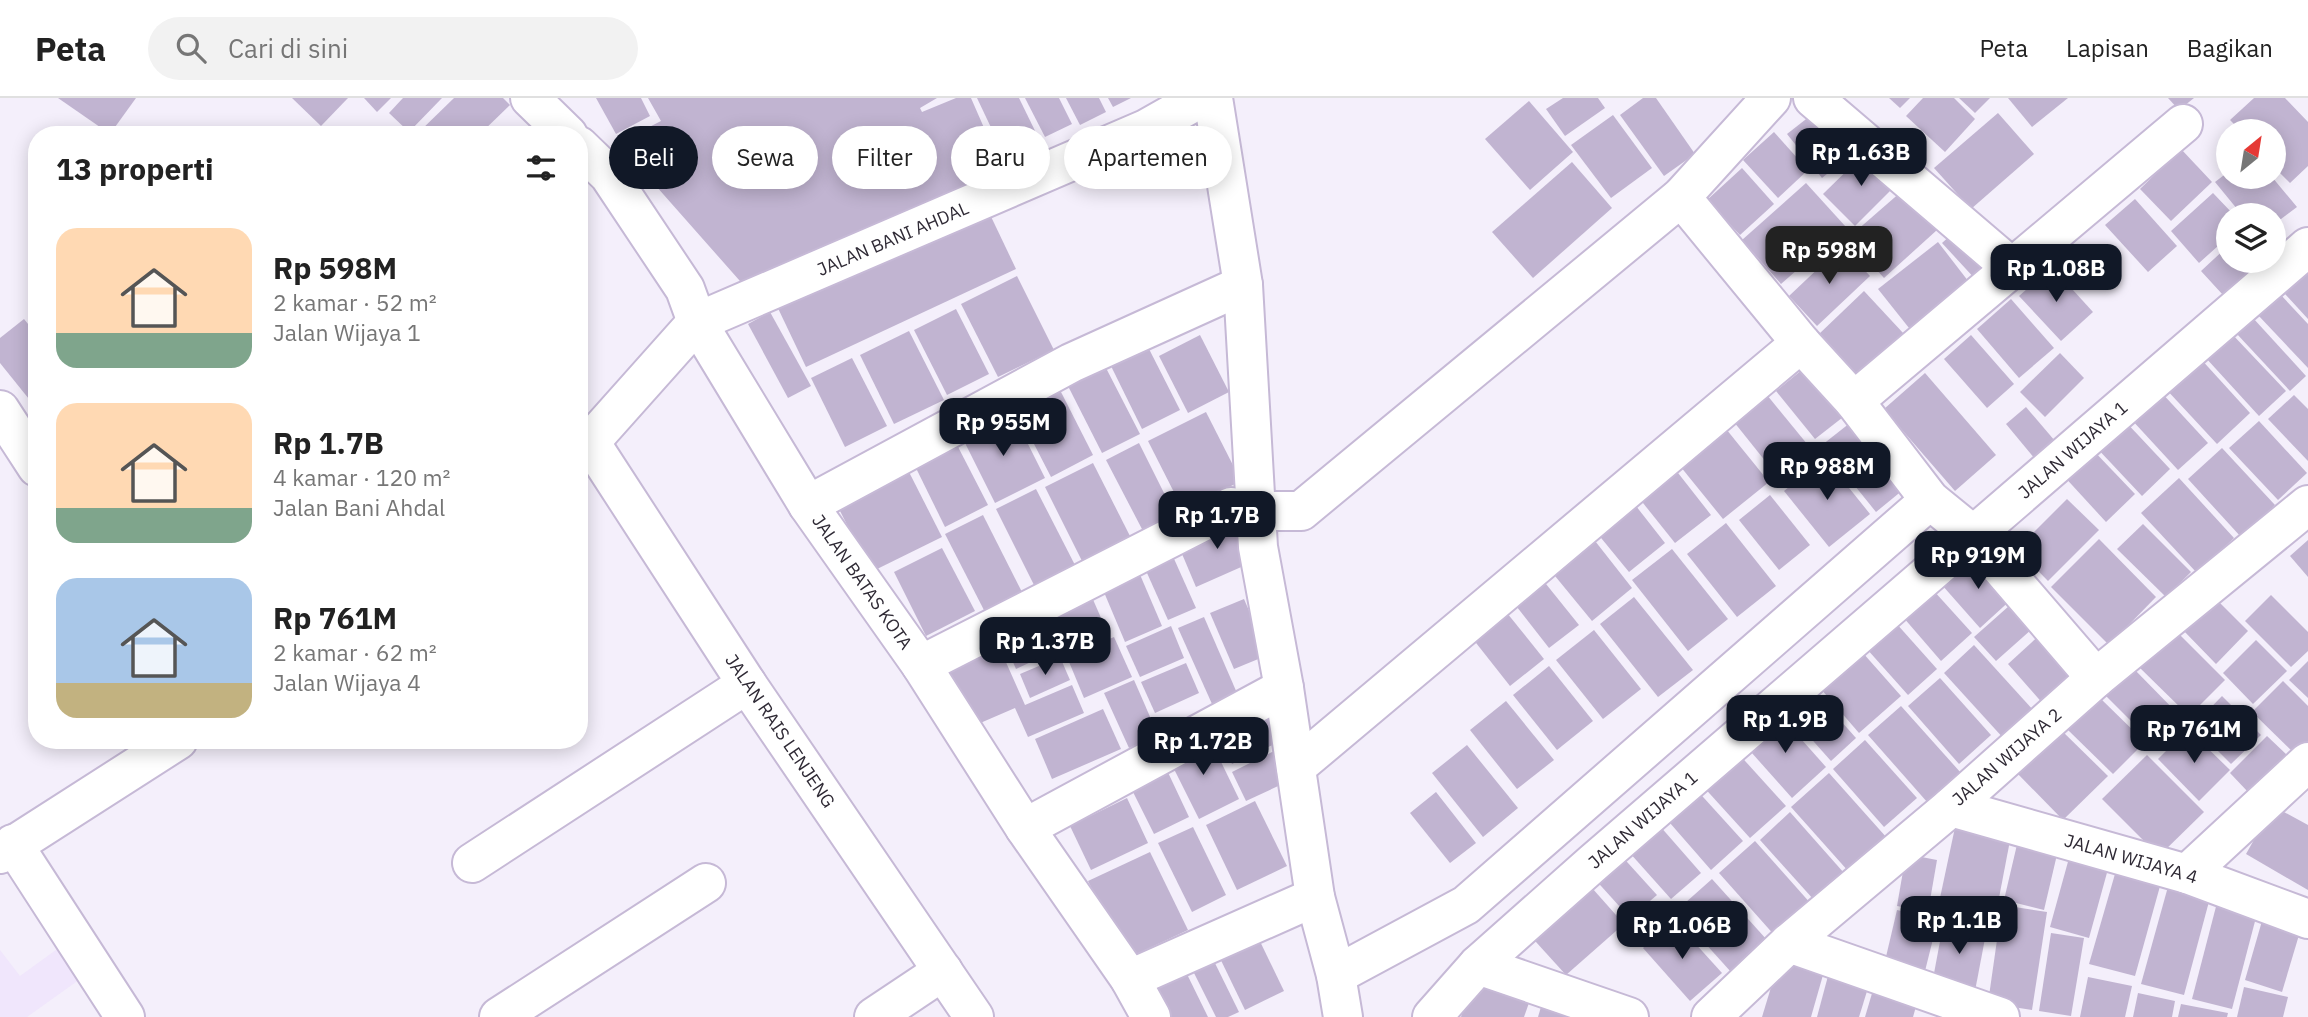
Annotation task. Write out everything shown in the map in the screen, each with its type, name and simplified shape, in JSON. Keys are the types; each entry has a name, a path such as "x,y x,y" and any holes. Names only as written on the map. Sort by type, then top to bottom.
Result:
{"street":[{"path":"530,98 559,126"},
{"name":"JALAN BANI AHDAL","path":"697,322 1146,129 1201,98"},
{"path":"1213,98 1243,285 1258,547 1284,688 1315,897 1336,975 1343,1017"},
{"path":"921,665 1231,507 1256,511 1301,511 1681,197 1771,98"},
{"path":"1813,98 2012,268"},
{"path":"1854,401 2183,124"},
{"name":"JALAN BATAS KOTA","path":"588,155 609,175 685,289 697,322 808,505 921,665 1025,828 1130,979 1151,1017"},
{"path":"1681,197 1801,343 1854,401 1930,500 1973,535 2096,678"},
{"name":"JALAN WIJAYA 1","path":"1432,1017 1478,965 2308,247"},
{"path":"808,505 1071,363 1243,285"},
{"path":"588,443 697,322"},
{"path":"1296,766 1801,343"},
{"path":"0,410 28,453"},
{"name":"JALAN RAIS LENJENG","path":"588,450 974,1017"},
{"path":"1336,975 1466,905 1930,500"},
{"name":"JALAN WIJAYA 2","path":"1711,1017 1789,943 1951,807 2096,678 2308,505"},
{"path":"472,863 747,684"},
{"path":"1025,828 1284,688"},
{"path":"125,1017 7,849 164,749"},
{"path":"2187,874 2308,762"},
{"name":"JALAN WIJAYA 4","path":"1951,807 2187,874 2308,919"},
{"path":"499,1017 706,883"},
{"path":"1130,979 1315,897"},
{"path":"1789,943 2000,1017"},
{"path":"1478,965 1629,1017"},
{"path":"874,1017 943,971"}],"shaded area":[{"path":"60,947 83,977 27,1017 0,1017 0,950 20,976"}],"building":[{"path":"58,98 136,98 116,126 98,126"},
{"path":"292,98 348,98 321,126"},
{"path":"364,98 391,98 377,112"},
{"path":"403,98 442,98 415,126 403,126 389,113"},
{"path":"454,98 503,98 510,105 488,126 425,126"},
{"path":"596,98 641,98 650,116 631,126 612,126"},
{"path":"648,98 937,98 920,108 922,112 956,98 971,98 983,126 951,126 951,189 961,189 963,194 747,289 659,189 698,189 698,126 651,126 661,121"},
{"path":"977,98 1019,98 1033,126 990,126"},
{"path":"1025,98 1059,98 1072,124 1050,135 1050,126 1039,126"},
{"path":"1066,98 1099,98 1106,112 1080,125"},
{"path":"1108,98 1131,98 1113,107"},
{"path":"1563,98 1598,98 1605,108 1565,136 1546,109"},
{"path":"1643,98 1656,98 1695,154 1664,176 1620,115"},
{"path":"1889,98 1910,98 1900,108"},
{"path":"1923,98 1954,98 1975,119 1945,152 1906,116"},
{"path":"1959,98 1990,98 1975,113"},
{"path":"2008,98 2068,98 2032,127"},
{"path":"2168,98 2194,98 2179,110"},
{"path":"2254,98 2285,98 2308,122 2308,166 2290,183 2286,179 2286,119 2231,119"},
{"path":"1529,101 1573,152 1530,190 1485,139"},
{"path":"1819,109 1854,152 1822,178 1787,134"},
{"path":"1998,113 2034,154 1971,209 1934,168"},
{"path":"1613,115 1652,168 1611,198 1571,145"},
{"path":"1774,132 1808,170 1778,198 1743,160"},
{"path":"2181,149 2212,182 2171,221 2140,189"},
{"path":"1868,150 1900,181 1855,226 1823,194"},
{"path":"1572,162 1612,208 1533,278 1492,232"},
{"path":"1742,168 1774,204 1740,235 1707,200"},
{"path":"1806,183 1846,227 1781,284 1742,240"},
{"path":"2221,189 2282,189 2297,207 2286,215 2286,203 2232,203"},
{"path":"1902,191 1937,230 1884,278 1848,238"},
{"path":"2213,193 2223,203 2216,203 2216,248 2199,263 2171,231"},
{"path":"2135,199 2177,246 2148,272 2105,225"},
{"path":"985,204 1016,269 806,367 775,302"},
{"path":"1960,227 1993,266 1977,281 1942,243"},
{"path":"1938,242 1972,286 1913,333 1878,289"},
{"path":"1842,246 1870,276 1817,326 1789,296"},
{"path":"2216,257 2216,273 2246,273 2223,295 2201,271"},
{"path":"2052,267 2093,312 2061,341 2019,296"},
{"path":"2308,272 2308,319 2285,294"},
{"path":"1017,276 1054,350 998,377 961,304"},
{"path":"1864,291 1904,334 1859,377 1818,335"},
{"path":"2279,293 2308,324 2308,368 2257,314"},
{"path":"2011,299 2054,348 2019,378 1977,329"},
{"path":"956,309 989,374 947,395 914,330"},
{"path":"770,312 811,386 788,398 748,324"},
{"path":"2253,318 2306,376 2290,391 2236,333"},
{"path":"24,319 28,324 28,398 0,363 0,338"},
{"path":"909,331 944,400 894,424 860,355"},
{"path":"2231,333 2286,391 2259,416 2205,357"},
{"path":"1200,335 1229,392 1188,413 1159,356"},
{"path":"1971,335 2014,384 1987,408 1944,359"},
{"path":"1147,345 1180,410 1142,429 1110,364"},
{"path":"2060,353 2084,378 2045,417 2020,392"},
{"path":"2199,357 2250,413 2217,444 2165,388"},
{"path":"852,358 887,426 845,447 811,378"},
{"path":"1808,365 1847,414 1815,439 1776,391"},
{"path":"1106,368 1140,434 1102,453 1068,386"},
{"path":"1925,373 1996,455 1955,491 1884,409"},
{"path":"1060,390 1093,455 1051,477 1017,411"},
{"path":"2160,391 2208,443 2178,470 2131,419"},
{"path":"1767,395 1812,450 1778,477 1734,422"},
{"path":"2294,395 2308,409 2308,461 2268,419"},
{"path":"2026,407 2055,441 2035,459 2006,424"},
{"path":"1012,412 1045,478 995,503 962,437"},
{"path":"1206,412 1241,481 1183,510 1148,441"},
{"path":"1855,419 1909,485 1876,512 1822,445"},
{"path":"2123,419 2170,469 2142,496 2095,446"},
{"path":"2259,421 2307,473 2278,500 2229,448"},
{"path":"1722,424 1769,482 1723,519 1676,461"},
{"path":"955,441 988,505 945,527 913,462"},
{"path":"1139,443 1175,515 1143,531 1106,460"},
{"path":"2090,447 2135,494 2106,522 2061,473"},
{"path":"2222,448 2275,505 2241,537 2188,479"},
{"path":"1825,458 1870,514 1829,547 1784,491"},
{"path":"1093,463 1131,538 1083,563 1045,487"},
{"path":"1671,464 1711,515 1675,543 1635,493"},
{"path":"909,472 942,537 871,572 838,507"},
{"path":"2179,478 2234,538 2197,573 2141,513"},
{"path":"1036,489 1077,569 1036,589 996,509"},
{"path":"1625,492 1665,543 1629,572 1588,522"},
{"path":"1770,495 1810,545 1779,570 1739,520"},
{"path":"2067,499 2099,530 2048,581 2017,549"},
{"path":"983,515 1026,600 988,618 945,534"},
{"path":"1238,516 1257,560 1196,587 1177,542"},
{"path":"1726,523 1776,586 1737,617 1687,554"},
{"path":"2143,524 2191,572 2166,597 2117,549"},
{"path":"1588,532 1632,588 1592,621 1546,565"},
{"path":"2099,539 2156,597 2109,645 2051,587"},
{"path":"2308,540 2308,577 2290,556"},
{"path":"942,548 975,611 926,636 894,572"},
{"path":"1672,549 1728,619 1688,651 1632,580"},
{"path":"1171,552 1196,608 1168,620 1143,564"},
{"path":"1976,554 2014,597 1980,628 1942,585"},
{"path":"1135,563 1162,626 1125,642 1098,578"},
{"path":"1542,579 1579,625 1549,648 1513,602"},
{"path":"1088,588 1108,634 1066,652 1046,607"},
{"path":"1933,590 1972,633 1941,661 1903,617"},
{"path":"2271,595 2308,632 2308,651 2291,667 2245,621"},
{"path":"1634,597 1693,670 1658,697 1600,624"},
{"path":"2214,597 2248,631 2216,664 2182,629"},
{"path":"2018,598 2040,622 1996,661 1974,637"},
{"path":"1244,599 1268,655 1234,669 1210,613"},
{"path":"1503,608 1544,659 1510,686 1469,634"},
{"path":"1033,613 1050,653 1016,669 998,628"},
{"path":"1887,613 1937,669 1908,695 1858,639"},
{"path":"1204,617 1237,693 1212,704 1178,628"},
{"path":"1171,626 1184,658 1140,677 1126,646"},
{"path":"2174,629 2225,680 2189,716 2138,666"},
{"path":"1594,630 1641,689 1603,719 1556,660"},
{"path":"2044,631 2082,673 2045,706 2008,664"},
{"path":"1114,637 1132,677 1084,698 1067,657"},
{"path":"2256,640 2287,671 2253,704 2223,673"},
{"path":"997,642 1025,705 1072,685 1084,713 1028,737 1015,708 971,727 944,665"},
{"path":"1855,644 1901,696 1859,733 1814,681"},
{"path":"1974,645 2035,712 2005,740 1944,673"},
{"path":"1060,657 1070,680 1030,698 1020,674"},
{"path":"2308,661 2308,698 2289,680"},
{"path":"1186,663 1199,693 1155,713 1141,682"},
{"path":"1549,666 1593,721 1557,750 1513,695"},
{"path":"2133,668 2184,720 2157,747 2105,695"},
{"path":"1940,678 1991,735 1959,764 1908,706"},
{"path":"1134,680 1158,735 1129,748 1104,693"},
{"path":"2283,681 2308,706 2308,747 2298,757 2252,712"},
{"path":"1815,692 1856,738 1831,761 1790,715"},
{"path":"2222,696 2261,735 2231,764 2193,726"},
{"path":"2100,698 2145,742 2113,774 2068,730"},
{"path":"1506,701 1554,760 1517,789 1470,730"},
{"path":"1267,706 1283,740 1232,764 1215,731"},
{"path":"1901,706 1961,773 1928,803 1868,735"},
{"path":"1103,709 1121,749 1052,779 1035,739"},
{"path":"1778,713 1826,767 1792,798 1743,743"},
{"path":"2059,728 2108,776 2063,820 2016,772"},
{"path":"2188,729 2230,770 2199,801 2158,759"},
{"path":"1208,735 1239,799 1199,819 1167,755"},
{"path":"2267,736 2287,755 2249,793 2230,773"},
{"path":"1865,740 1917,798 1884,827 1833,769"},
{"path":"1467,745 1518,808 1483,837 1432,773"},
{"path":"1274,751 1289,781 1246,801 1232,772"},
{"path":"1736,751 1786,806 1750,838 1700,783"},
{"path":"2147,755 2204,812 2159,856 2102,799"},
{"path":"1164,764 1189,817 1154,834 1128,782"},
{"path":"1829,773 1887,838 1849,872 1791,807"},
{"path":"1694,787 1743,841 1711,870 1663,815"},
{"path":"1436,792 1476,843 1450,863 1410,813"},
{"path":"1127,798 1148,843 1091,870 1070,826"},
{"path":"1255,801 1287,866 1237,890 1206,825"},
{"path":"2273,806 2308,825 2308,890 2246,854"},
{"path":"1790,812 1844,873 1814,900 1760,840"},
{"path":"1957,818 2012,830 1994,924 1937,912"},
{"path":"1659,825 1701,873 1671,899 1629,852"},
{"path":"1193,827 1226,895 1192,912 1158,843"},
{"path":"2019,836 2059,846 2044,910 2004,900"},
{"path":"1755,841 1812,905 1776,937 1719,873"},
{"path":"1150,852 1188,930 1126,959 1088,881"},
{"path":"1618,852 1657,895 1630,918 1592,876"},
{"path":"1906,854 1937,860 1928,912 1897,906"},
{"path":"2069,858 2108,869 2089,938 2050,927"},
{"path":"2117,867 2162,879 2135,976 2089,964"},
{"path":"1584,879 1624,924 1566,975 1526,931"},
{"path":"1712,879 1767,940 1731,972 1676,911"},
{"path":"2169,883 2211,894 2184,995 2141,984"},
{"path":"2219,895 2259,906 2232,1009 2192,999"},
{"path":"2002,905 2047,912 2032,1010 1988,1003"},
{"path":"1897,910 1938,919 1925,971 1885,961"},
{"path":"2264,914 2302,925 2282,992 2245,980"},
{"path":"1674,920 1722,973 1690,1001 1643,948"},
{"path":"1944,920 1987,928 1975,991 1932,984"},
{"path":"1255,931 1284,991 1245,1010 1216,950"},
{"path":"2051,933 2084,938 2071,1016 2039,1011"},
{"path":"1210,953 1239,1012 1228,1017 1216,1017 1189,963"},
{"path":"1779,961 1823,975 1811,1017 1762,1017"},
{"path":"1182,964 1208,1017 1164,1017 1146,981"},
{"path":"1828,976 1868,988 1859,1017 1817,1017"},
{"path":"2088,977 2132,986 2125,1017 2080,1017"},
{"path":"1471,982 1530,1000 1524,1017 1461,1017"},
{"path":"2244,987 2288,997 2283,1017 2237,1017"},
{"path":"1873,990 1917,1003 1913,1017 1865,1017"},
{"path":"2138,993 2175,1001 2172,1017 2133,1017"},
{"path":"1543,1000 1588,1017 1538,1017"},
{"path":"2181,1004 2228,1013 2227,1017 2178,1017"}]}
